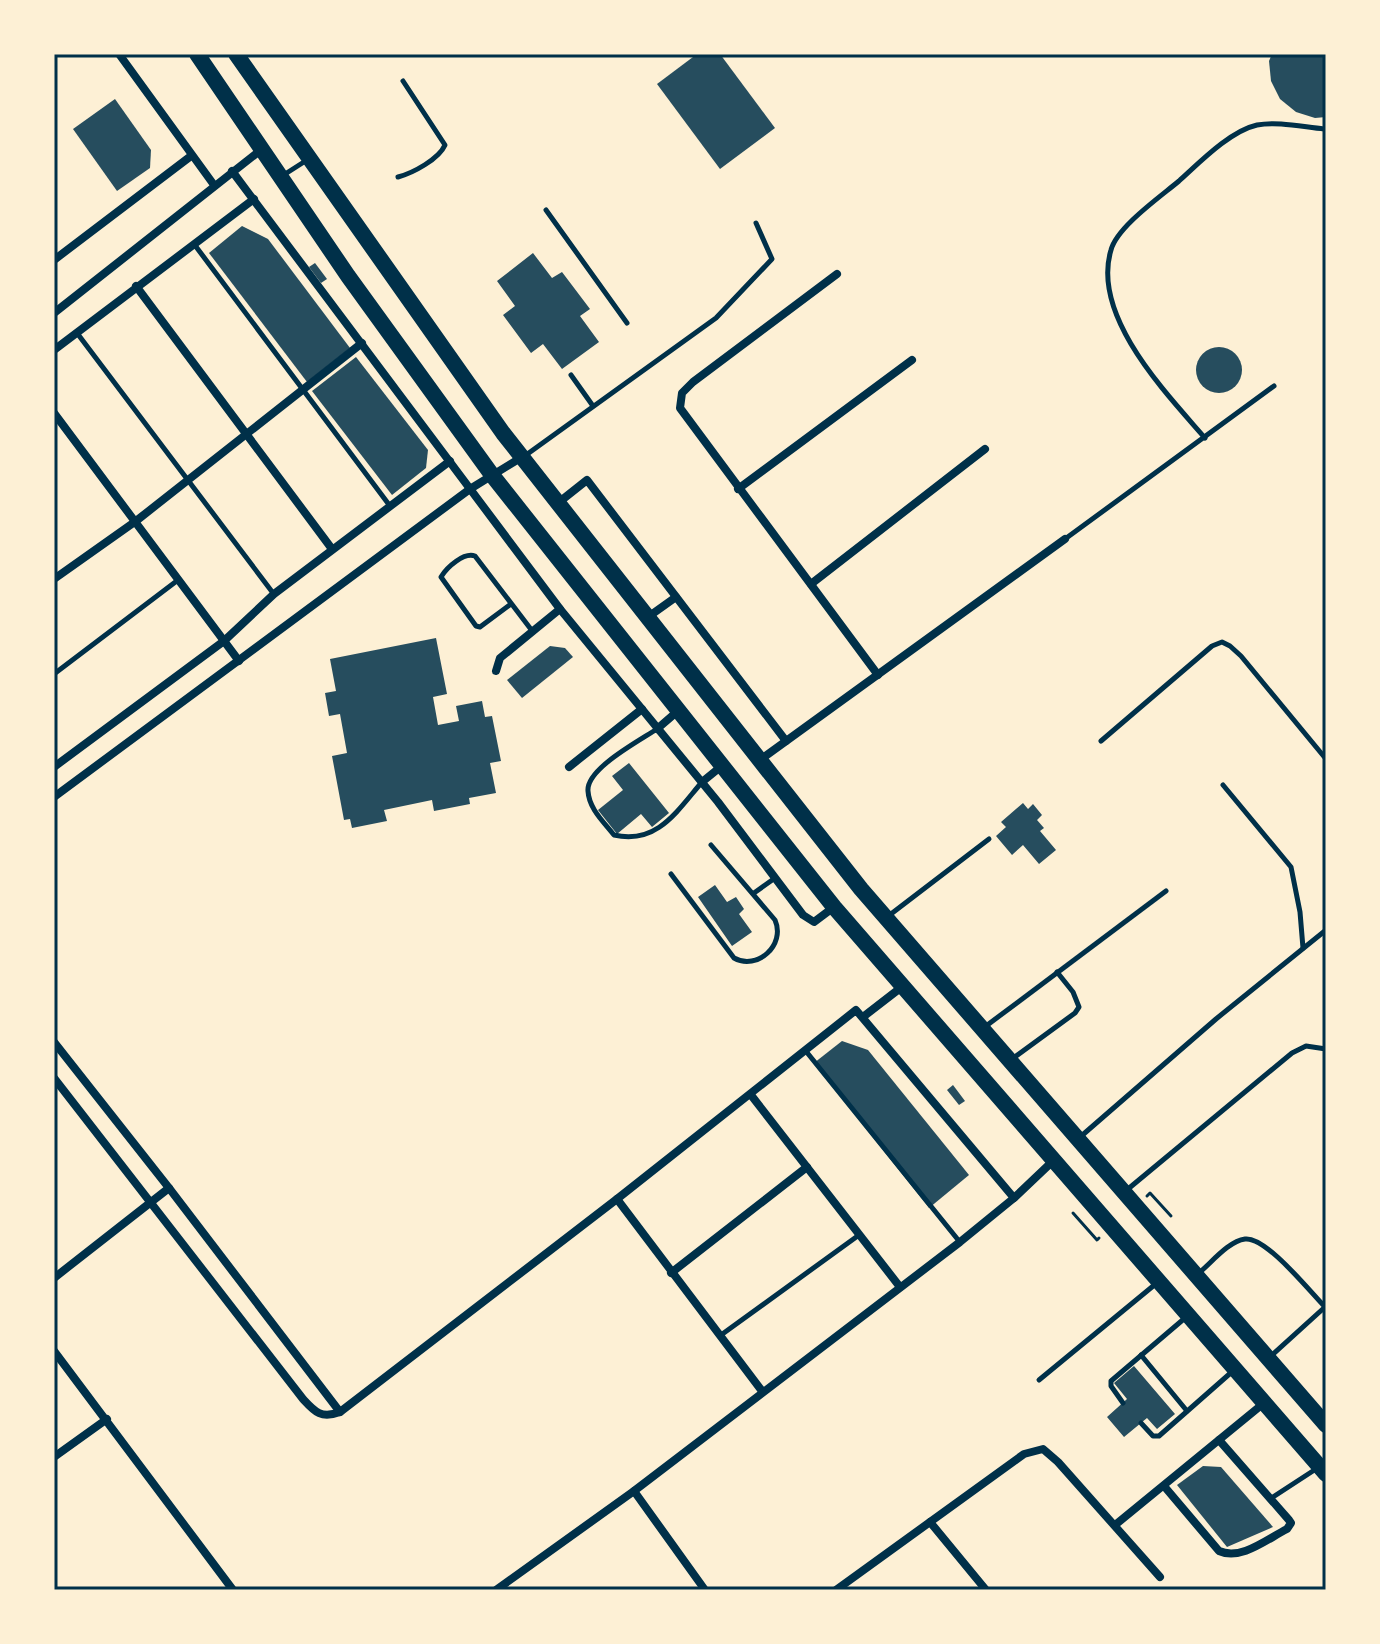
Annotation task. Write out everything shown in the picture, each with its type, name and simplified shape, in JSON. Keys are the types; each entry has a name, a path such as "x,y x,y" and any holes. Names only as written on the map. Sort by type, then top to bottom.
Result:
{"highway":[{"path":"197,54 348,276 492,475 834,907 1323,1470"},
{"path":"236,54 417,315 522,457 861,889 1326,1425"}],"street":[{"path":"119,54 214,185"},
{"path":"54,313 262,149"},
{"path":"54,260 191,156"},
{"path":"232,171 560,609 702,782 808,920 814,922 834,907"},
{"path":"54,350 254,199"},
{"path":"837,274 693,382 682,393 680,400 683,416 878,675"},
{"path":"136,286 332,549"},
{"path":"54,579 136,521 362,343"},
{"path":"738,489 912,360"},
{"path":"54,413 239,661"},
{"path":"811,584 985,449"},
{"path":"54,797 470,489 522,457"},
{"path":"54,767 224,641 274,594 450,461"},
{"path":"558,503 587,480 786,741"},
{"path":"760,760 1065,539"},
{"path":"648,617 676,597"},
{"path":"496,671 500,658 560,609"},
{"path":"569,767 642,709"},
{"path":"657,729 679,710"},
{"path":"702,782 723,765"},
{"path":"863,1017 903,986"},
{"path":"54,1078 303,1399 320,1415 340,1412 751,1095 852,1011 859,1011 1014,1198"},
{"path":"54,1042 340,1412"},
{"path":"751,1095 900,1287"},
{"path":"496,1590 634,1491 960,1242 1054,1160"},
{"path":"671,1273 807,1167"},
{"path":"54,1278 169,1188"},
{"path":"617,1199 762,1391"},
{"path":"54,1351 233,1590"},
{"path":"1115,1525 1264,1403"},
{"path":"54,1457 107,1419"},
{"path":"1164,1486 1219,1551 1230,1555 1240,1553 1290,1527 1289,1520 1219,1440"},
{"path":"836,1590 1024,1454 1043,1449 1160,1577"},
{"path":"634,1491 705,1590"},
{"path":"930,1522 986,1590"}],"lane":[{"path":"398,177 410,173 442,152 445,145 403,81"},
{"path":"1205,438 1151,376 1115,311 1108,278 1111,248 1122,232 1200,162 1240,131 1258,125 1324,129"},
{"path":"281,177 308,158"},
{"path":"546,210 627,323"},
{"path":"522,457 716,318 772,259 756,223"},
{"path":"194,243 390,506"},
{"path":"76,333 274,594"},
{"path":"571,375 593,406"},
{"path":"1065,539 1274,386"},
{"path":"511,604 480,627 476,626 441,577 446,569 470,554 475,556 533,632"},
{"path":"54,674 178,580"},
{"path":"1101,741 1212,646 1222,642 1241,656 1326,759"},
{"path":"657,729 598,769 589,780 590,800 596,813 614,835 641,837 653,832 675,813 702,782"},
{"path":"1223,785 1291,867 1303,949"},
{"path":"886,917 989,839"},
{"path":"671,874 734,958 745,963 764,954 777,939 775,920 711,845"},
{"path":"754,893 775,878"},
{"path":"981,1029 1166,891"},
{"path":"1078,1139 1216,1019 1326,930"},
{"path":"1010,1061 1079,1007 1073,992 1057,972"},
{"path":"1124,1193 1292,1053 1306,1046 1326,1049"},
{"path":"805,1050 960,1242"},
{"path":"719,1336 859,1235"},
{"path":"1196,1275 1236,1242 1244,1238 1254,1239 1275,1255 1326,1307 1268,1359"},
{"path":"1039,1380 1159,1282"},
{"path":"1123,1403 1111,1381 1188,1315"},
{"path":"1141,1355 1187,1411"},
{"path":"1141,1423 1157,1437 1235,1369"},
{"path":"1270,1500 1323,1470"}],"path":[{"path":"1150,1193 1171,1216"},
{"path":"1073,1213 1097,1240"}],"building":[{"path":"697,54 720,54 775,128 720,169 657,84"},
{"path":"1272,54 1326,54 1326,117 1315,118 1296,112 1280,99 1271,81 1269,61"},
{"path":"115,99 151,150 150,168 117,191 73,129"},
{"path":"242,226 268,239 350,348 307,382 209,253"},
{"path":"533,253 552,278 562,272 590,309 580,316 599,342 562,369 543,344 531,353 503,315 515,306 497,281"},
{"path":"315,263 327,279 321,283 309,267"},
{"path":"1219,347 1228,348 1235,354 1241,361 1241,379 1235,386 1228,392 1219,393 1210,392 1203,386 1197,379 1196,370 1197,361 1203,354 1210,348"},
{"path":"356,357 428,450 426,468 392,495 312,391"},
{"path":"436,638 447,694 433,697 438,725 459,721 456,706 482,701 485,717 492,716 501,761 490,763 496,793 469,798 470,804 434,811 432,800 384,810 387,821 352,828 350,819 344,820 332,756 347,753 340,714 329,716 325,693 336,691 330,659"},
{"path":"550,646 565,648 573,657 522,698 507,680"},
{"path":"629,763 669,813 652,827 641,814 617,834 598,810 623,790 612,776"},
{"path":"1023,803 1028,809 1033,804 1042,815 1037,820 1044,828 1040,831 1056,850 1039,864 1023,845 1012,855 996,836 1006,827 1001,822"},
{"path":"715,885 727,902 736,897 744,909 739,914 752,932 732,946 698,897"},
{"path":"842,1041 868,1050 969,1175 929,1208 814,1063"},
{"path":"953,1085 965,1101 959,1105 947,1090"},
{"path":"1134,1366 1175,1414 1157,1429 1147,1418 1124,1437 1107,1417 1127,1399 1114,1383"},
{"path":"1203,1466 1221,1467 1273,1527 1227,1547 1177,1485"}]}
